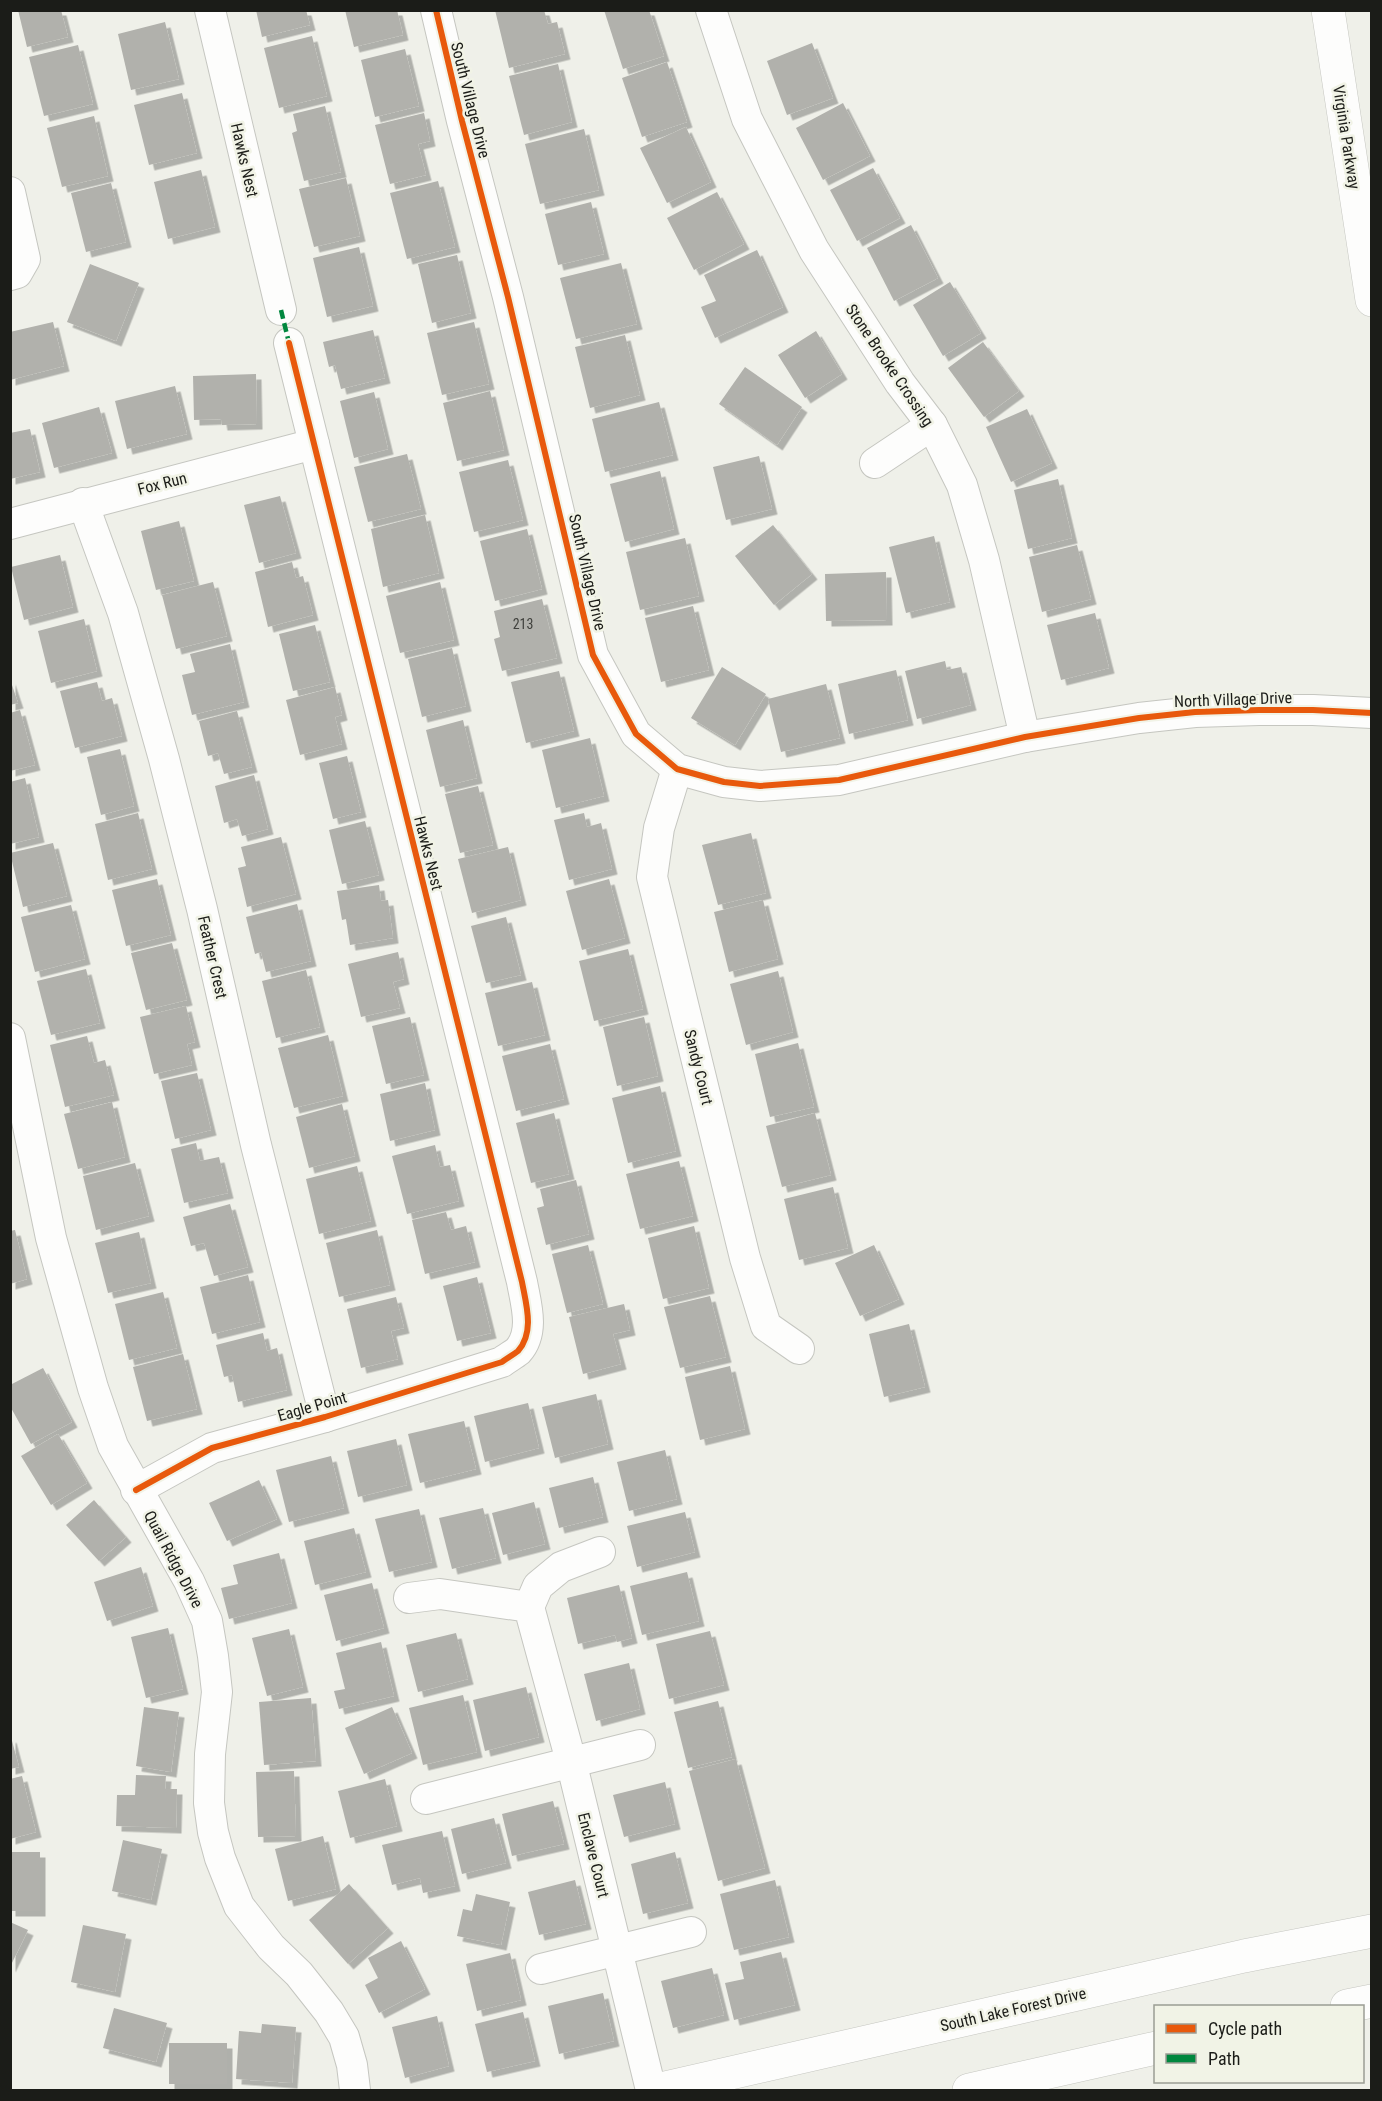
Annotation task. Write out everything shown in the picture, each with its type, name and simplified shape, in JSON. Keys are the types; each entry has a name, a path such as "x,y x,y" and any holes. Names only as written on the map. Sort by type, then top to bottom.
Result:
{"main road":[{"name":"Virginia Parkway","path":"1328,10 1371,300"},
{"name":"South Lake Forest Drive","path":"653,2091 1244,1956 1371,1931"},
{"path":"1355,2005 1371,2001"},
{"path":"969,2091 1154,2048"}],"street":[{"name":"Hawks Nest","path":"210,10 281,310"},
{"name":"South Village Drive","path":"436,10 508,297 593,655 636,734 677,769 724,782 760,786 839,780 1025,737"},
{"name":"Stone Brooke Crossing","path":"711,10 747,118 814,250 900,382 932,425 962,485 984,560 1025,737"},
{"path":"10,192 21,237 17,267"},
{"name":"Hawks Nest","path":"289,343 522,1282 528,1332 518,1350 502,1362"},
{"path":"875,463 932,425"},
{"name":"Fox Run","path":"10,524 82,503 314,444"},
{"name":"Feather Crest","path":"82,503 123,613 165,759 256,1145 325,1417"},
{"name":"North Village Drive","path":"1025,737 1139,718 1195,712 1313,710 1371,713"},
{"name":"Sandy Court","path":"677,769 659,828 652,877 745,1258 766,1326 799,1349"},
{"name":"Quail Ridge Drive","path":"10,1038 51,1238 93,1388 113,1446 189,1581 207,1621 217,1692 210,1754 209,1803 220,1858 239,1906 271,1947 299,1974 329,2012 344,2037 352,2065 355,2091"},
{"name":"Eagle Point","path":"136,1490 212,1448 325,1417 502,1362"},
{"path":"409,1598 440,1593 529,1607 538,1586 561,1567 600,1552"},
{"name":"Enclave Court","path":"529,1607 571,1761 653,2091"},
{"path":"426,1799 640,1744"},
{"path":"541,1970 691,1932"}],"building":[{"path":"18,10 61,10 68,37 27,47"},
{"path":"256,10 306,10 310,25 262,37"},
{"path":"345,10 397,10 403,35 354,47"},
{"path":"495,10 544,10 548,24 557,22 565,54 509,68"},
{"path":"604,10 649,10 664,56 623,69"},
{"path":"165,22 179,79 131,90 118,34"},
{"path":"312,36 327,96 279,108 264,48"},
{"path":"812,43 833,98 787,115 767,61"},
{"path":"78,45 93,104 44,116 29,57"},
{"path":"405,49 419,106 375,117 361,60"},
{"path":"667,62 687,122 642,137 622,78"},
{"path":"558,64 572,122 524,135 509,76"},
{"path":"182,93 197,153 149,165 134,105"},
{"path":"843,103 870,156 823,180 796,128"},
{"path":"325,106 341,172 304,181 292,133 297,131 293,114"},
{"path":"424,113 430,141 418,144 426,175 390,184 375,125"},
{"path":"94,116 108,176 62,187 47,128"},
{"path":"686,127 711,182 667,203 640,148"},
{"path":"584,129 599,190 540,204 525,144"},
{"path":"873,168 900,218 857,241 830,190"},
{"path":"201,170 215,227 168,239 154,182"},
{"path":"346,178 360,236 314,247 299,189"},
{"path":"438,181 455,247 407,259 390,193"},
{"path":"111,183 126,242 86,252 71,193"},
{"path":"717,192 744,244 694,270 667,218"},
{"path":"591,202 604,254 558,265 545,214"},
{"path":"911,225 938,278 894,301 867,248"},
{"path":"359,247 373,306 327,317 313,258"},
{"path":"757,250 783,307 715,338 701,307 716,301 704,275"},
{"path":"457,255 471,313 432,323 418,264"},
{"path":"621,263 637,324 576,339 560,278"},
{"path":"90,264 139,283 116,341 67,322"},
{"path":"950,282 981,333 943,356 913,305"},
{"path":"53,322 64,366 10,380 10,332"},
{"path":"474,322 489,384 442,395 427,333"},
{"path":"373,330 385,378 341,389 335,365 329,367 323,342"},
{"path":"816,331 842,374 805,398 778,355"},
{"path":"625,335 640,395 590,408 575,347"},
{"path":"983,342 1019,391 984,417 948,368"},
{"path":"745,367 802,407 777,445 719,404"},
{"path":"256,374 257,424 222,425 221,419 194,420 193,376"},
{"path":"175,386 187,434 127,449 115,401"},
{"path":"490,391 504,450 457,461 443,403"},
{"path":"374,392 388,449 354,458 340,401"},
{"path":"659,402 673,455 605,472 592,419"},
{"path":"99,407 112,453 54,468 42,423"},
{"path":"1027,409 1052,463 1011,482 986,427"},
{"path":"30,429 40,472 10,479 10,433"},
{"path":"407,454 421,509 368,522 354,467"},
{"path":"759,456 772,509 726,520 713,467"},
{"path":"508,460 523,520 474,532 459,472"},
{"path":"660,471 674,529 625,542 610,484"},
{"path":"1058,479 1072,538 1028,549 1014,490"},
{"path":"280,496 296,553 259,563 244,505"},
{"path":"425,515 439,573 383,587 371,529"},
{"path":"179,521 194,581 156,590 141,531"},
{"path":"773,525 812,574 774,605 735,556"},
{"path":"527,529 542,589 495,601 480,541"},
{"path":"934,536 950,602 906,613 889,547"},
{"path":"685,538 699,596 640,610 626,552"},
{"path":"1077,545 1091,599 1042,612 1029,557"},
{"path":"60,555 73,607 24,620 11,567"},
{"path":"292,562 296,578 303,576 313,615 268,627 255,572"},
{"path":"886,572 887,620 826,621 825,574"},
{"path":"213,582 227,636 176,649 162,595"},
{"path":"440,582 454,640 400,653 386,596"},
{"path":"542,599 557,658 502,671 494,639 500,637 494,611"},
{"path":"693,606 709,670 661,682 645,618"},
{"path":"1095,613 1109,668 1061,680 1047,625"},
{"path":"84,619 97,671 51,683 38,631"},
{"path":"315,625 330,682 293,691 279,634"},
{"path":"230,644 244,702 192,715 182,675 195,672 190,654"},
{"path":"452,648 466,706 422,717 408,659"},
{"path":"945,661 947,670 961,667 971,705 917,719 905,671"},
{"path":"722,667 766,694 735,745 691,718"},
{"path":"896,670 908,720 849,734 838,684"},
{"path":"559,671 574,731 526,743 511,682"},
{"path":"10,679 18,703 10,705"},
{"path":"97,682 102,701 112,698 122,736 75,748 60,691"},
{"path":"826,684 840,738 781,752 768,699"},
{"path":"335,687 342,715 335,717 342,744 300,755 286,700"},
{"path":"20,710 35,765 10,771 10,713"},
{"path":"237,711 252,767 224,774 218,753 208,756 199,721"},
{"path":"463,720 477,778 440,787 426,730"},
{"path":"590,738 604,796 556,808 542,750"},
{"path":"120,749 134,806 101,815 87,757"},
{"path":"347,756 361,812 333,819 319,763"},
{"path":"254,775 268,829 242,836 237,819 224,823 215,786"},
{"path":"25,778 39,837 10,844 10,782"},
{"path":"478,786 493,845 460,853 445,794"},
{"path":"138,813 152,869 108,880 95,824"},
{"path":"584,813 587,827 601,823 612,869 569,880 554,820"},
{"path":"365,821 379,875 342,884 329,830"},
{"path":"751,833 766,893 718,905 702,845"},
{"path":"281,837 296,894 247,907 238,868 246,866 241,847"},
{"path":"53,843 67,896 23,907 10,853"},
{"path":"508,847 521,900 472,913 458,859"},
{"path":"157,879 171,935 126,946 112,890"},
{"path":"609,879 625,938 582,950 566,891"},
{"path":"379,885 381,901 388,900 393,938 350,945 346,919 342,920 337,891"},
{"path":"763,900 778,959 729,972 714,912"},
{"path":"297,904 311,961 266,972 261,952 255,954 246,917"},
{"path":"71,905 85,959 35,972 21,917"},
{"path":"506,917 521,975 486,983 471,926"},
{"path":"172,943 187,1000 146,1010 131,953"},
{"path":"628,949 643,1009 594,1021 579,961"},
{"path":"398,952 404,979 393,982 400,1008 361,1017 348,964"},
{"path":"86,969 100,1023 51,1035 37,981"},
{"path":"306,970 320,1027 276,1038 262,981"},
{"path":"778,971 793,1032 746,1045 730,984"},
{"path":"532,982 545,1035 498,1046 485,993"},
{"path":"186,1006 195,1042 187,1044 192,1065 154,1074 140,1017"},
{"path":"410,1017 424,1075 386,1084 372,1026"},
{"path":"644,1017 658,1076 617,1086 603,1027"},
{"path":"328,1035 343,1096 294,1108 278,1048"},
{"path":"87,1036 94,1063 105,1060 114,1095 65,1107 50,1045"},
{"path":"798,1043 814,1107 770,1117 755,1054"},
{"path":"550,1044 564,1099 516,1111 502,1056"},
{"path":"197,1073 211,1130 175,1139 161,1081"},
{"path":"425,1083 435,1130 390,1141 380,1094"},
{"path":"660,1086 676,1151 628,1163 612,1098"},
{"path":"112,1102 125,1157 78,1169 64,1114"},
{"path":"342,1104 355,1156 309,1168 296,1117"},
{"path":"554,1113 569,1174 531,1183 516,1123"},
{"path":"815,1113 831,1175 782,1187 766,1126"},
{"path":"196,1143 200,1161 219,1157 228,1193 184,1203 171,1149"},
{"path":"435,1145 440,1167 450,1165 459,1201 407,1214 392,1156"},
{"path":"679,1161 693,1216 640,1229 626,1174"},
{"path":"135,1163 149,1216 96,1230 83,1176"},
{"path":"357,1166 371,1221 319,1234 306,1179"},
{"path":"576,1180 589,1234 546,1245 537,1208 544,1206 540,1189"},
{"path":"833,1187 848,1248 799,1260 784,1199"},
{"path":"230,1204 248,1267 214,1276 204,1243 191,1246 183,1217"},
{"path":"446,1212 451,1230 466,1226 475,1262 425,1274 412,1220"},
{"path":"694,1226 709,1288 663,1299 648,1238"},
{"path":"15,1230 27,1279 10,1284 10,1231"},
{"path":"377,1230 390,1285 339,1297 326,1243"},
{"path":"139,1232 151,1283 108,1293 95,1243"},
{"path":"588,1245 603,1304 567,1313 552,1254"},
{"path":"874,1245 899,1299 860,1316 835,1263"},
{"path":"248,1275 260,1322 212,1334 200,1287"},
{"path":"477,1277 491,1333 457,1341 443,1286"},
{"path":"163,1292 177,1348 129,1360 115,1304"},
{"path":"710,1296 726,1357 680,1368 664,1307"},
{"path":"396,1297 404,1328 391,1331 398,1359 361,1368 347,1309"},
{"path":"624,1304 630,1330 613,1334 621,1364 583,1374 569,1317"},
{"path":"909,1324 925,1387 884,1397 869,1334"},
{"path":"263,1333 267,1351 277,1348 287,1390 238,1402 232,1375 224,1377 216,1345"},
{"path":"183,1354 197,1409 147,1421 133,1367"},
{"path":"730,1366 745,1429 700,1440 685,1377"},
{"path":"43,1368 72,1422 31,1444 10,1406 10,1385"},
{"path":"596,1394 608,1444 555,1458 542,1407"},
{"path":"528,1403 539,1448 485,1462 474,1416"},
{"path":"464,1421 476,1469 420,1483 408,1434"},
{"path":"58,1434 87,1483 51,1505 21,1456"},
{"path":"396,1439 407,1485 358,1497 347,1451"},
{"path":"665,1450 677,1499 629,1511 617,1462"},
{"path":"331,1456 344,1508 289,1522 276,1470"},
{"path":"593,1477 603,1517 559,1528 549,1488"},
{"path":"259,1480 277,1519 227,1541 209,1503"},
{"path":"94,1500 126,1537 99,1561 66,1525"},
{"path":"534,1502 545,1544 503,1555 492,1513"},
{"path":"483,1508 496,1558 452,1569 439,1518"},
{"path":"419,1509 432,1562 389,1572 375,1519"},
{"path":"685,1512 695,1552 637,1567 627,1526"},
{"path":"354,1528 366,1572 315,1585 304,1541"},
{"path":"279,1553 292,1603 229,1619 221,1588 238,1584 233,1565"},
{"path":"141,1567 153,1606 107,1621 94,1582"},
{"path":"687,1572 699,1621 642,1635 630,1586"},
{"path":"372,1583 384,1628 336,1641 324,1595"},
{"path":"619,1585 632,1638 617,1642 615,1635 578,1644 567,1598"},
{"path":"168,1628 183,1689 146,1698 131,1637"},
{"path":"289,1629 303,1687 267,1696 252,1638"},
{"path":"710,1631 724,1685 669,1699 656,1644"},
{"path":"456,1633 468,1679 418,1692 406,1645"},
{"path":"381,1642 394,1696 339,1709 334,1691 345,1689 336,1653"},
{"path":"629,1663 640,1709 596,1721 584,1674"},
{"path":"526,1687 539,1737 485,1751 473,1700"},
{"path":"463,1695 477,1752 423,1765 409,1708"},
{"path":"311,1698 316,1761 264,1765 259,1702"},
{"path":"718,1701 732,1757 688,1768 674,1712"},
{"path":"144,1707 179,1712 171,1772 136,1766"},
{"path":"392,1707 412,1753 364,1774 345,1728"},
{"path":"10,1738 19,1767 10,1769"},
{"path":"736,1759 765,1868 718,1881 689,1771"},
{"path":"294,1771 296,1836 258,1837 256,1772"},
{"path":"136,1775 166,1776 165,1789 177,1789 176,1828 116,1826 117,1795 135,1795"},
{"path":"22,1776 36,1832 10,1839 10,1779"},
{"path":"385,1779 397,1826 350,1838 338,1791"},
{"path":"665,1782 675,1824 624,1837 613,1795"},
{"path":"553,1801 564,1844 512,1856 502,1814"},
{"path":"494,1818 506,1863 462,1874 451,1829"},
{"path":"442,1831 455,1886 423,1893 420,1878 392,1885 382,1845"},
{"path":"323,1836 336,1889 288,1901 275,1849"},
{"path":"123,1840 162,1849 151,1900 112,1891"},
{"path":"10,1852 40,1852 40,1911 10,1911"},
{"path":"675,1852 688,1903 643,1914 631,1864"},
{"path":"575,1880 586,1924 539,1935 528,1892"},
{"path":"775,1880 789,1937 734,1950 720,1894"},
{"path":"349,1884 388,1928 348,1964 309,1920"},
{"path":"476,1894 510,1902 501,1945 457,1936 463,1909 472,1911"},
{"path":"10,1922 28,1930 10,1967"},
{"path":"83,1925 126,1934 115,1992 71,1982"},
{"path":"401,1941 425,1989 379,2013 365,1985 378,1978 368,1958"},
{"path":"781,1952 795,2005 734,2020 725,1983 744,1979 740,1962"},
{"path":"510,1953 521,2000 477,2011 466,1964"},
{"path":"712,1968 724,2015 673,2028 661,1981"},
{"path":"603,1993 614,2041 559,2054 548,2006"},
{"path":"114,2008 167,2023 156,2062 103,2048"},
{"path":"523,2012 535,2061 487,2072 475,2024"},
{"path":"437,2016 449,2066 405,2078 392,2027"},
{"path":"262,2024 296,2027 292,2083 236,2079 239,2031 261,2033"},
{"path":"169,2043 227,2043 227,2084 169,2084"}],"marked path":[{"path":"281,310 289,343"}],"cycle path":[{"path":"436,10 508,297 593,655 636,734 677,769 724,782 760,786 839,780 1025,737 1139,718 1195,712 1259,710 1372,713"},
{"path":"136,1490 212,1448 325,1417 502,1362 518,1351 528,1327 522,1282 289,343"}]}
